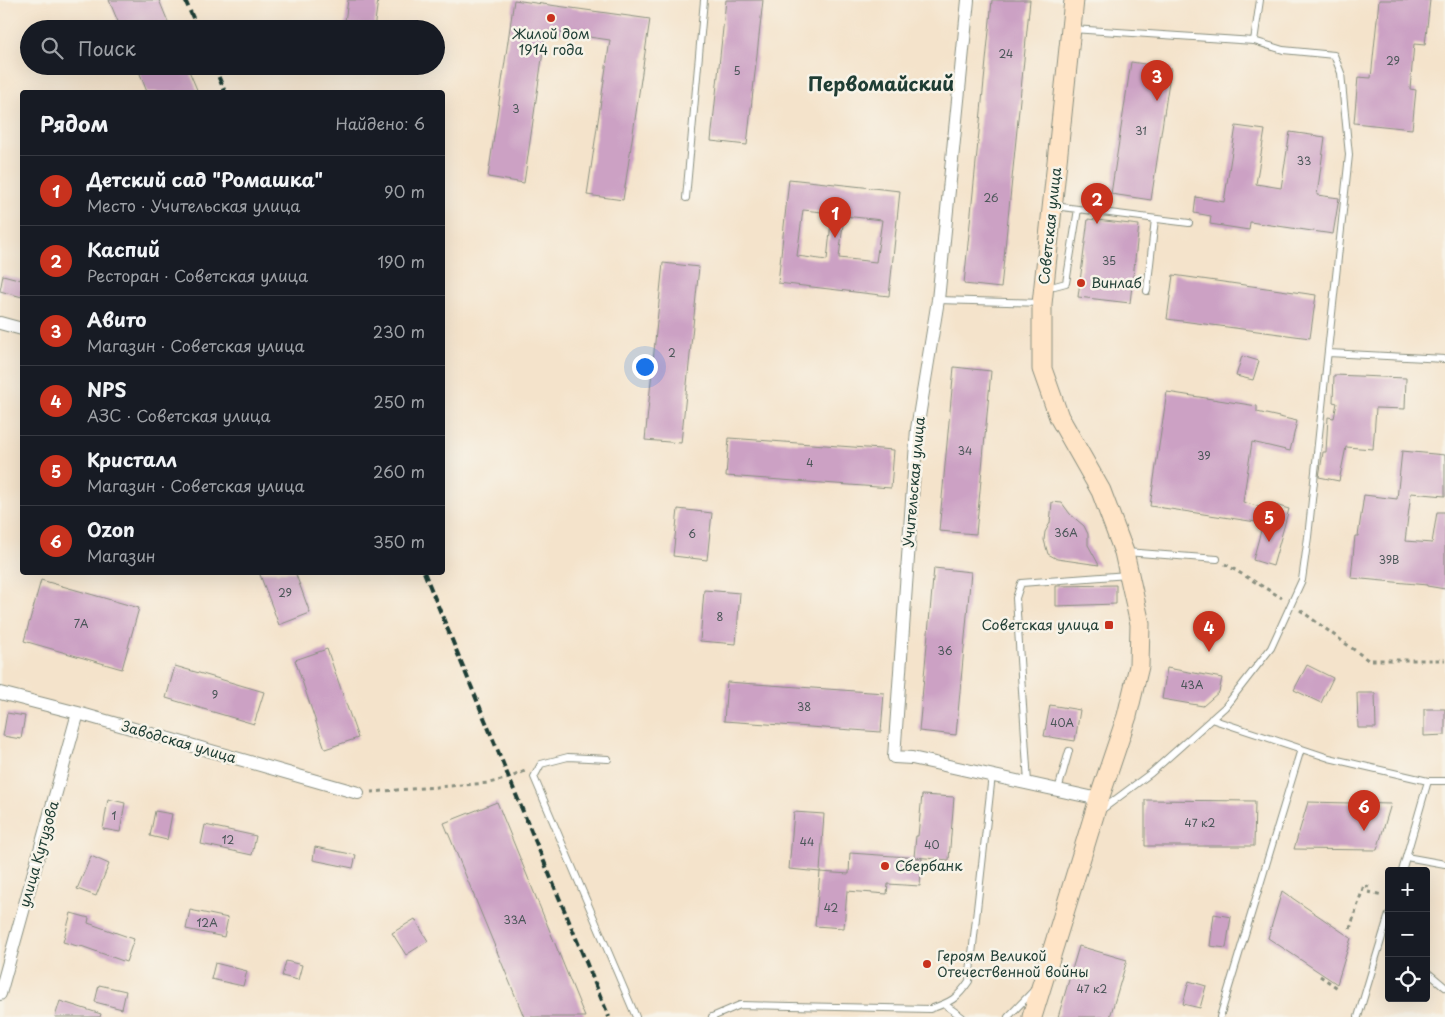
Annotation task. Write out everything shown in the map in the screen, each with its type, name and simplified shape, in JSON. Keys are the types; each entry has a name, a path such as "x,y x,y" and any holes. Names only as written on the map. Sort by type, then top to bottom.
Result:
{"main road":[{"name":"Советская улица","path":"1032,1017 1127,716 1139,666 1140,624 1124,552 1101,491 1059,417 1042,368 1043,296 1074,0"}],"street":[{"name":"Учительская улица","path":"968,0 938,300 917,429 894,757 912,758 1058,790 1097,807"},
{"path":"0,323 20,328"},
{"name":"Заводская улица","path":"0,693 78,713 358,792"},
{"name":"улица Кутузова","path":"0,994 78,713"}],"lane":[{"path":"686,198 704,0"},
{"path":"1254,41 1260,0"},
{"path":"1071,29 1254,41 1283,50 1334,55 1342,73 1349,155 1302,580 1270,648 1225,707 1151,773 1097,807"},
{"path":"1052,206 1188,223"},
{"path":"938,300 1043,296 1066,282 1078,209"},
{"path":"1147,291 1155,219"},
{"path":"1328,353 1445,359"},
{"path":"1124,552 1217,559"},
{"path":"1028,783 1016,598 1021,583 1129,575"},
{"path":"1211,719 1329,758 1428,782 1445,781"},
{"path":"1220,1017 1301,749"},
{"path":"1058,790 1069,751"},
{"path":"608,758 568,757 541,764 534,777 636,1017"},
{"path":"712,1017 740,1005 930,1009 956,998 969,981 992,775"},
{"path":"1403,867 1428,782"},
{"path":"1406,857 1445,864"},
{"path":"1358,1017 1385,927"},
{"path":"1380,943 1385,945"},
{"path":"1430,974 1445,987"},
{"path":"1008,1017 1043,980"},
{"path":"944,1004 962,1017"}],"path":[{"path":"1217,559 1290,603 1368,660 1445,660"},
{"path":"358,792 489,783 509,778"},
{"path":"1350,930 1364,885 1369,887"},
{"path":"1368,892 1383,896"},
{"path":"1320,976 1339,989"}],"building":[{"path":"109,0 159,0 167,20 117,20"},
{"path":"348,0 378,0 375,20 345,20"},
{"path":"514,0 650,19 623,200 587,195 610,40 546,31 524,183 488,177"},
{"path":"726,0 763,0 747,145 711,141"},
{"path":"992,0 1030,0 1001,288 964,284"},
{"path":"1379,0 1430,0 1425,45 1414,44 1410,89 1416,90 1412,129 1354,123 1358,77 1371,78"},
{"path":"1131,62 1171,68 1151,200 1111,194"},
{"path":"140,75 191,75 197,90 146,90"},
{"path":"1236,126 1265,130 1256,184 1281,188 1290,132 1325,137 1317,195 1339,198 1333,234 1250,222 1249,230 1210,224 1211,216 1194,213 1196,197 1224,202"},
{"path":"789,179 900,191 889,296 778,283","holes":["803,210 832,213 827,260 797,256","844,216 882,220 876,262 839,258"]},
{"path":"1088,219 1139,225 1130,303 1078,297"},
{"path":"663,263 699,267 681,443 645,440"},
{"path":"3,275 20,279 20,296 0,291"},
{"path":"1173,275 1316,295 1310,338 1167,319"},
{"path":"1242,356 1259,361 1253,380 1236,376"},
{"path":"954,367 991,371 976,534 939,531"},
{"path":"1334,375 1406,378 1405,409 1376,408 1373,449 1346,447 1339,481 1319,477 1323,452 1326,452 1328,417 1334,418 1337,403 1333,402"},
{"path":"1167,392 1257,406 1257,412 1297,421 1290,451 1252,442 1243,502 1267,509 1268,503 1289,509 1273,566 1253,560 1263,523 1150,506"},
{"path":"729,438 894,450 891,488 726,476"},
{"path":"1402,451 1445,455 1445,496 1411,493 1405,541 1432,543 1437,512 1445,512 1445,589 1427,585 1351,578 1355,536 1358,536 1364,495 1397,499"},
{"path":"1052,502 1062,503 1070,514 1084,526 1088,534 1088,545 1099,565 1057,559 1048,554 1044,540 1045,532 1050,523"},
{"path":"678,509 712,513 707,560 673,556"},
{"path":"934,568 971,572 956,735 919,731"},
{"path":"260,575 296,575 310,613 279,625"},
{"path":"41,580 139,608 122,669 24,641"},
{"path":"1116,585 1116,604 1056,606 1056,586"},
{"path":"704,590 740,593 736,644 700,641"},
{"path":"327,649 358,738 325,749 295,660"},
{"path":"1307,665 1333,678 1321,703 1294,690"},
{"path":"175,666 264,692 254,724 166,698"},
{"path":"1167,668 1222,678 1219,692 1203,706 1162,699"},
{"path":"727,682 884,693 881,732 724,721"},
{"path":"1357,693 1375,693 1376,728 1358,728"},
{"path":"1050,705 1080,710 1075,741 1044,736"},
{"path":"1424,709 1445,709 1445,735 1424,736"},
{"path":"7,713 25,716 21,739 3,736"},
{"path":"922,795 954,797 949,860 914,857"},
{"path":"108,799 125,803 120,832 103,829"},
{"path":"1145,800 1255,801 1254,846 1145,846"},
{"path":"497,802 585,1017 524,1017 444,823"},
{"path":"1308,802 1391,804 1377,850 1294,849"},
{"path":"155,811 172,814 167,840 150,836"},
{"path":"794,812 824,814 820,872 789,869"},
{"path":"205,825 256,836 252,855 201,844"},
{"path":"315,847 356,855 353,868 313,860"},
{"path":"850,853 922,858 920,886 888,884 887,894 847,891 844,928 815,926 820,872 849,874"},
{"path":"91,856 109,864 96,896 77,889"},
{"path":"1282,891 1351,938 1337,984 1268,938"},
{"path":"190,910 228,918 224,937 186,929"},
{"path":"71,913 89,918 88,923 134,939 126,962 81,946 63,942"},
{"path":"1214,914 1231,917 1226,948 1210,946"},
{"path":"415,919 428,941 406,955 392,933"},
{"path":"1079,946 1127,960 1110,1017 1058,1017"},
{"path":"286,961 302,965 298,980 282,976"},
{"path":"215,963 247,971 243,986 211,979"},
{"path":"1189,981 1206,986 1200,1008 1183,1004"},
{"path":"99,985 126,991 122,1009 95,1002"},
{"path":"60,1001 101,1014 100,1017 55,1017"}],"railway":[{"path":"185,0 194,20"},
{"path":"218,75 224,90"},
{"path":"425,575 609,1017"}],"place":[{"name":"Жилой дом 1914 года","path":"551,18"},
{"name":"Авито","path":"1157,101"},
{"name":"Каспий","path":"1097,224"},
{"name":"Детский сад \"Ромашка\"","path":"835,238"},
{"name":"Винлаб","path":"1081,283"},
{"name":"Кристалл","path":"1269,542"},
{"name":"Советская улица","path":"1109,625"},
{"name":"NPS","path":"1209,652"},
{"name":"Ozon","path":"1364,831"},
{"name":"Сбербанк","path":"885,866"},
{"name":"Героям Великой Отечественной войны","path":"927,964"}],"district":[{"name":"Первомайский","path":"881,84"}]}
